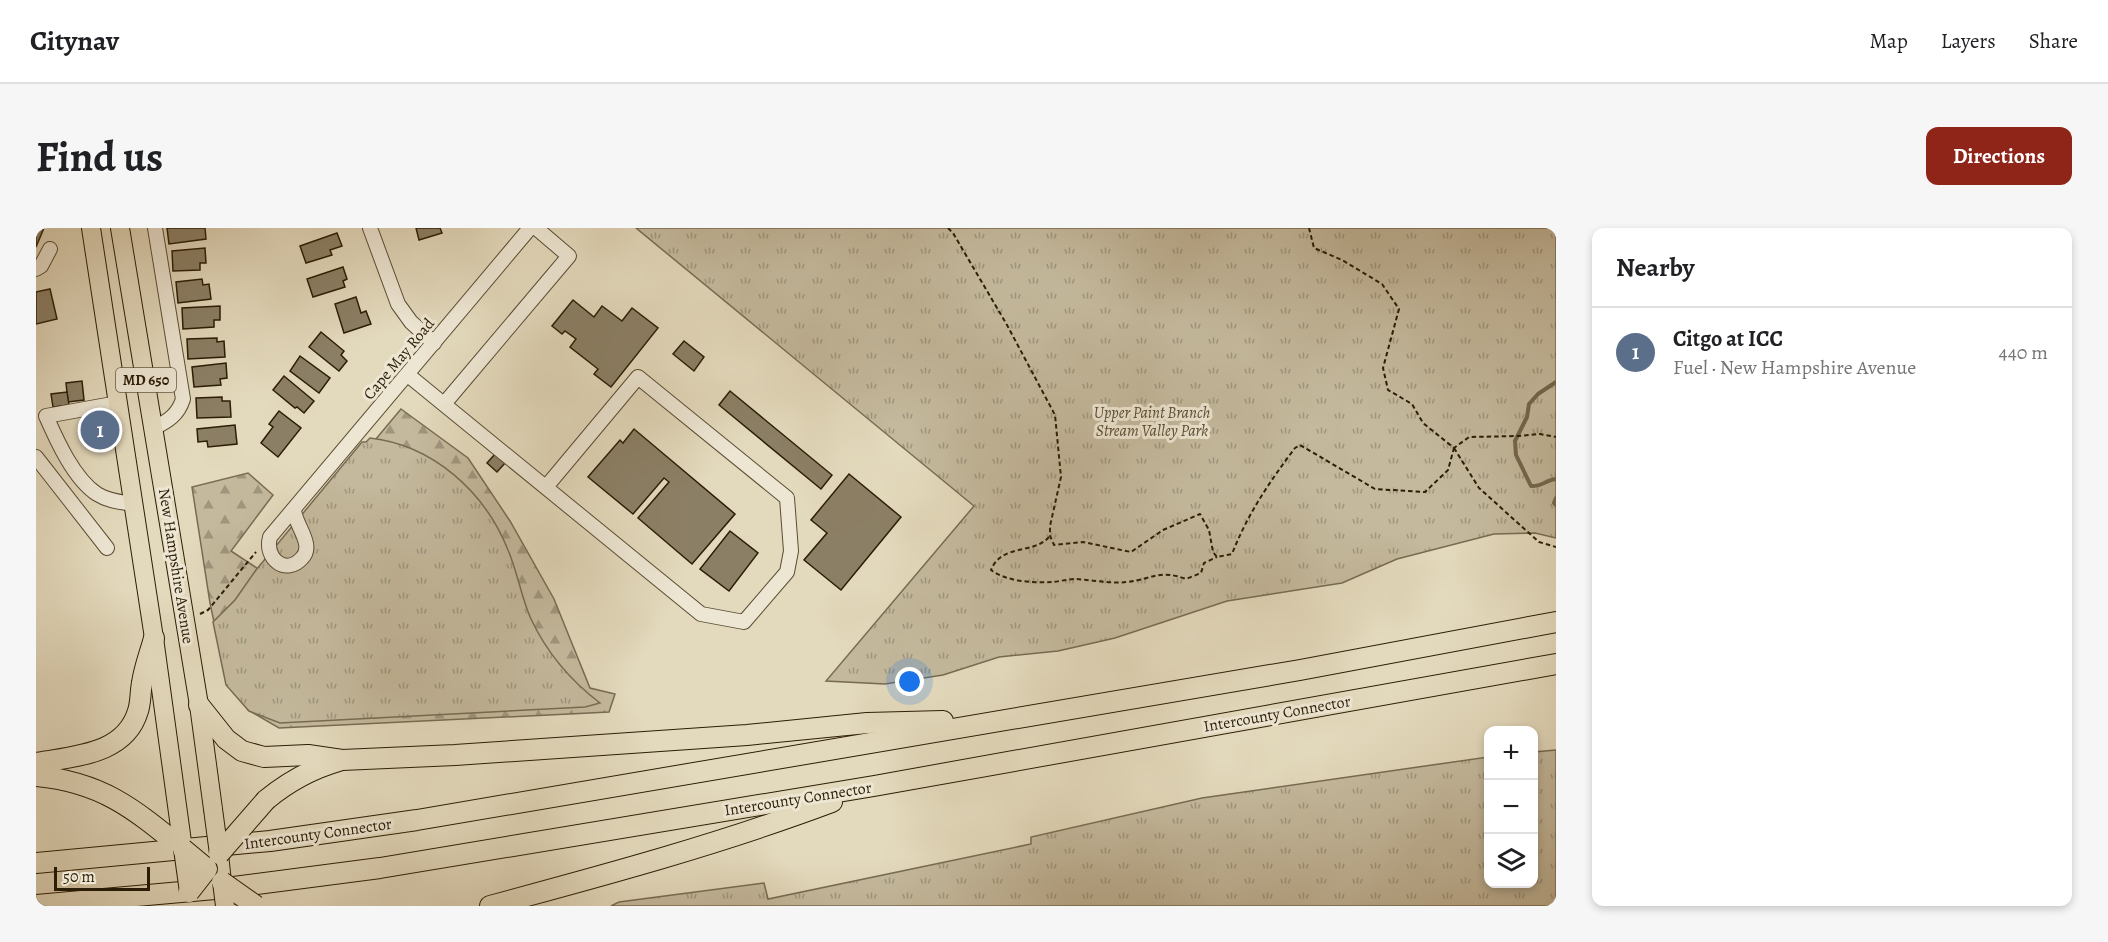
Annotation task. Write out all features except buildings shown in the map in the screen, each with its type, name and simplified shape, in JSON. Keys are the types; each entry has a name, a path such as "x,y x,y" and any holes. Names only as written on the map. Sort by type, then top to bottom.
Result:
{"highway":[{"name":"Intercounty Connector","path":"36,863 270,841 417,820 1300,670 1549,623"},
{"path":"36,763 99,751 119,740 128,731 138,711 142,684 154,638"},
{"name":"Intercounty Connector","path":"36,905 138,897 306,878 874,786 1556,664"},
{"path":"199,705 217,729 243,751 264,757 308,754 342,760 455,755 747,735 867,723 1011,719"},
{"path":"187,901 213,861 266,800 294,779 342,760"},
{"path":"36,776 67,780 112,796 140,814 183,849 213,861 222,882 256,906"},
{"path":"490,906 635,867 769,826 874,786"}],"main road":[{"name":"New Hampshire Avenue","path":"91,228 154,638 183,849 187,901"},
{"name":"New Hampshire Avenue","path":"120,229 199,705 213,809 213,861"},
{"path":"222,882 225,906"}],"street":[{"path":"154,428 170,420 183,399 155,228"},
{"path":"370,228 398,304 411,322 434,343"},
{"name":"Cape May Road","path":"268,545 270,537 530,228"},
{"path":"444,404 569,256 536,228"},
{"path":"36,269 41,266 50,249"},
{"path":"408,375 701,614 744,622 787,572 791,551 787,498 638,377 546,487"},
{"path":"118,403 46,416 57,441 87,484 97,494 110,500 134,504"},
{"path":"36,457 107,548"},
{"path":"268,545 269,554 278,563 295,564 306,554 305,537 295,519 294,510"}],"path":[{"path":"948,228 1007,326 1055,415 1061,477 1050,526 1050,536 1054,545 1083,542 1131,552 1163,530 1200,514 1209,530 1213,552 1217,557"},
{"path":"1309,228 1314,248 1342,260 1382,284 1399,309 1383,368 1388,390 1412,404 1423,423 1455,448 1479,488 1539,542 1556,547"},
{"path":"1050,536 1044,542 1005,554 995,560 991,570 999,576 1038,581 1072,579 1126,582 1170,573 1186,579 1201,573 1204,563 1232,554 1239,535 1266,486 1295,448 1300,445 1375,489 1425,492 1448,470 1455,448 1469,437 1540,434 1556,437"},
{"path":"200,614 208,610 261,546 268,545"}],"green space":[{"name":"Upper Paint Branch Stream Valley Park","path":"636,228 1556,228 1556,538 1535,533 1494,534 1397,559 1342,583 1227,601 1115,638 1058,651 999,657 943,675 885,684 826,681 974,506"},
{"path":"401,409 468,458 510,521 554,599 590,688 615,694 609,712 279,728 248,710 224,670 210,603 192,487 248,473 273,495 231,551 284,586 340,482"},
{"path":"370,438 393,442 415,450 435,461 471,491 486,509 498,529 511,559 528,611 544,643 570,676 600,703 585,707 280,723 249,711 226,685 213,622 235,600 256,570 362,442"},
{"path":"1556,750 1556,906 611,906 619,902 764,883 768,899 1031,844 1031,837 1202,798 1484,758 1484,888 1538,888 1538,752"}],"waterway":[{"path":"1556,382 1538,394 1529,404 1527,417 1515,441 1516,455 1531,486 1556,479"},
{"path":"1556,498 1554,503 1556,505"}],"place":[{"name":"Citgo at ICC","path":"100,430"}]}
